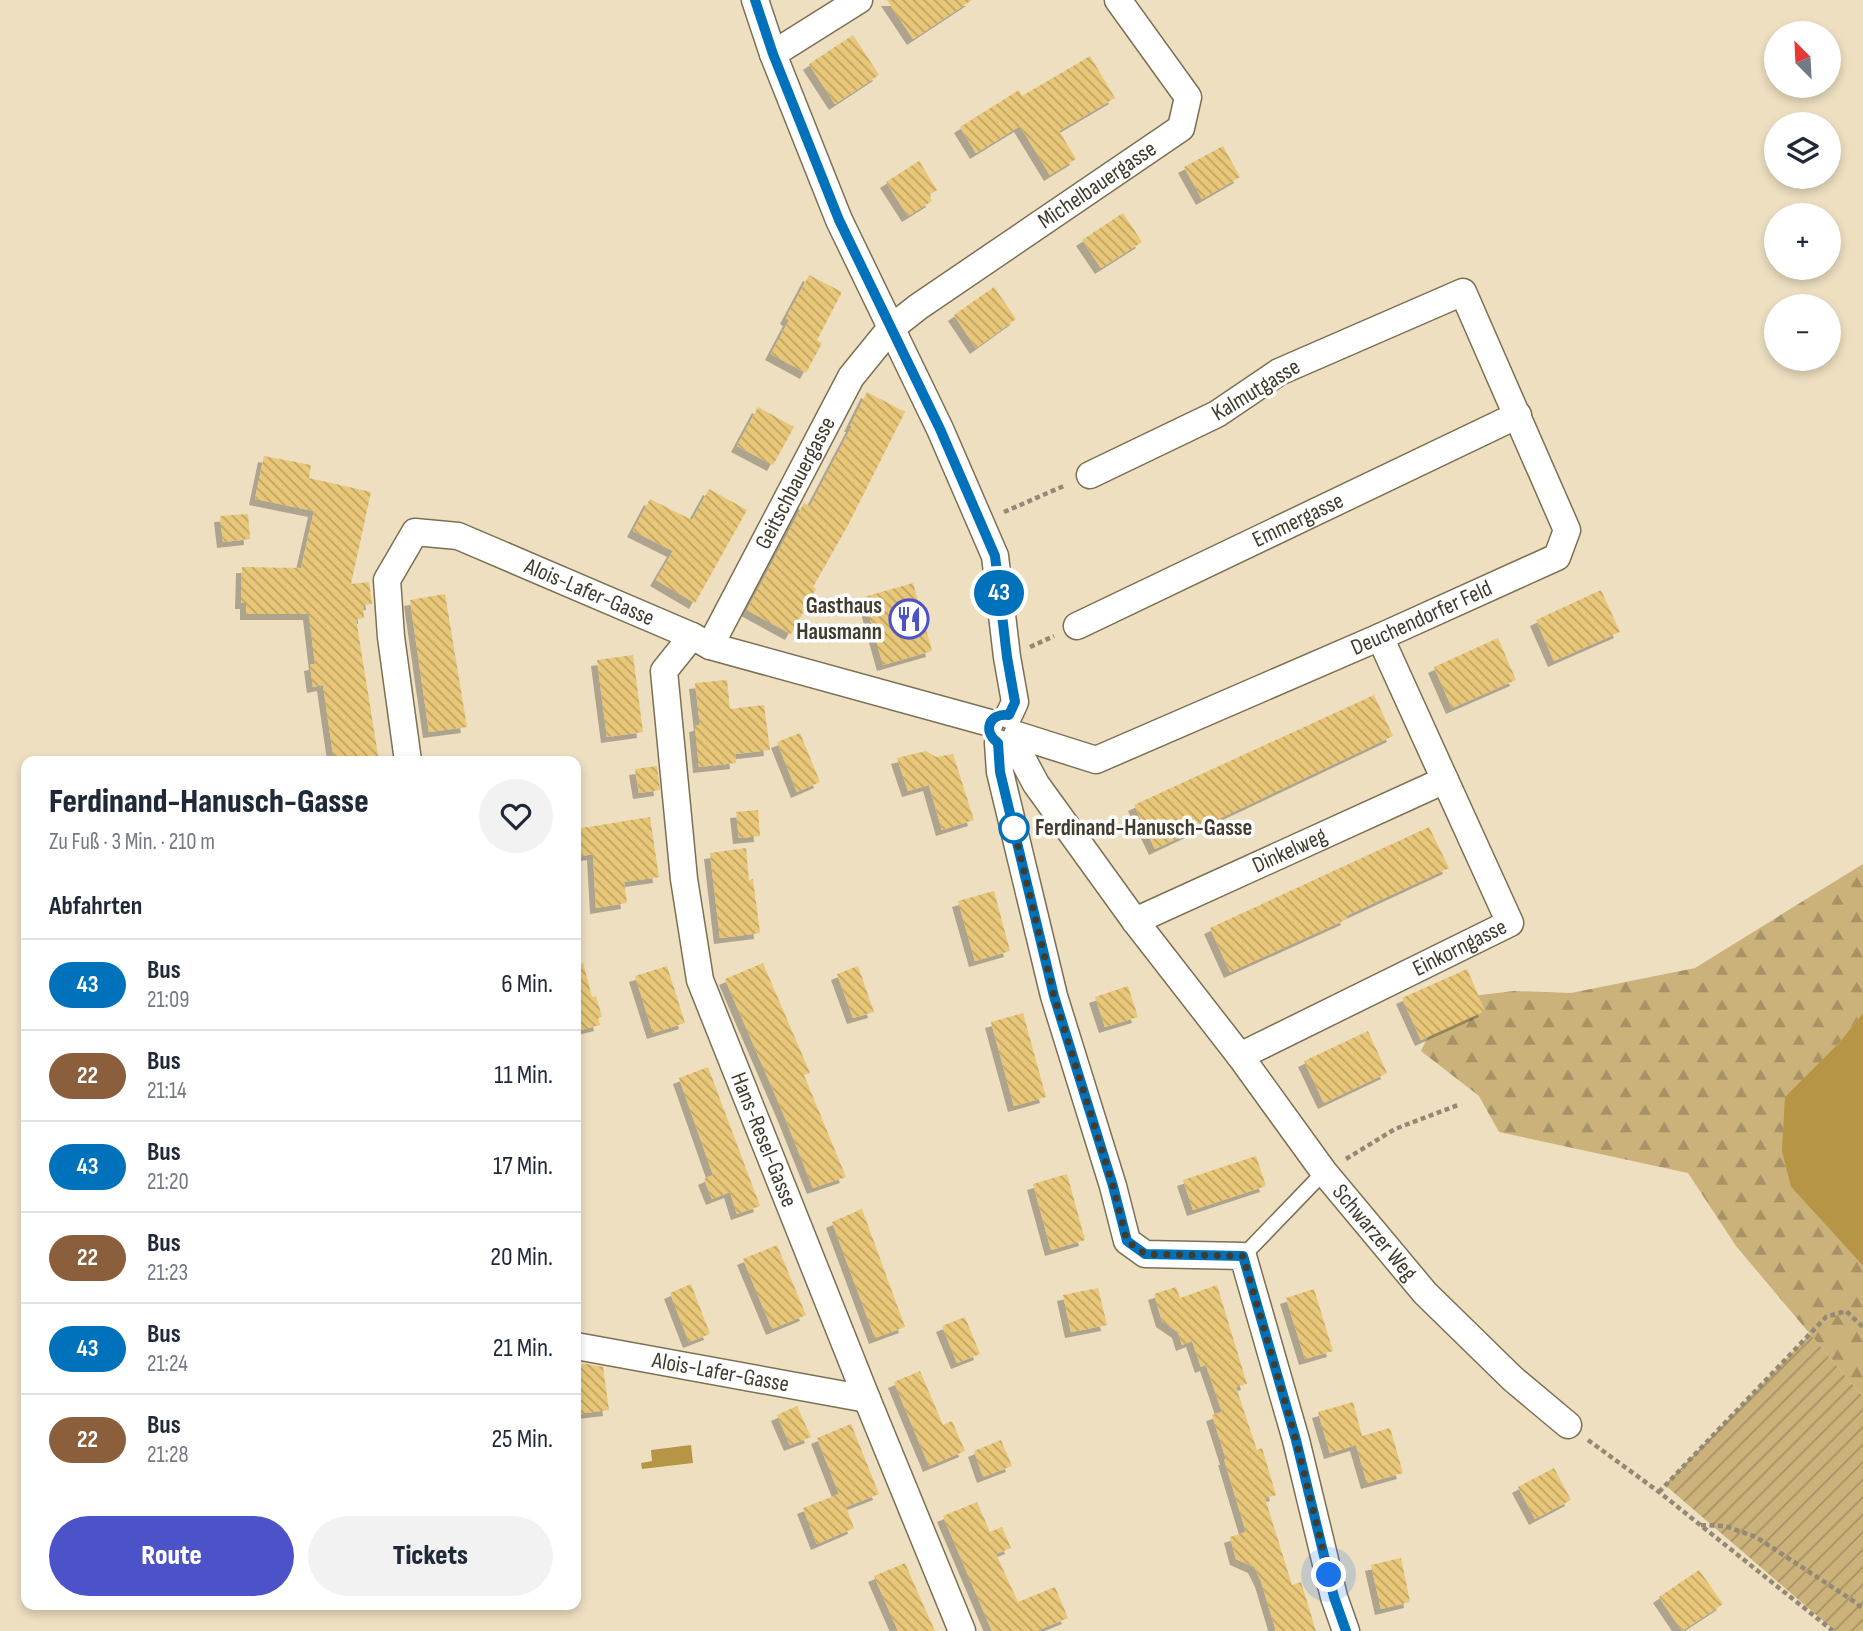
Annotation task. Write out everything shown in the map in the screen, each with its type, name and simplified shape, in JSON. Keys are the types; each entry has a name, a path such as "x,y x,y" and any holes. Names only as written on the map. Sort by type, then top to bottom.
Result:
{"street":[{"path":"755,0 773,54 839,220 940,429 995,556 1015,702 1005,731 1000,772 1054,996 1113,1186 1127,1241 1145,1254 1243,1256 1296,1440 1334,1597 1346,1631"},
{"path":"773,54 859,0"},
{"name":"Michelbauergasse","path":"890,328 1181,128 1188,97 1118,0"},
{"name":"Deuchendorfer Feld","path":"1005,731 1096,760 1557,557 1566,530 1463,292"},
{"name":"Kalmutgasse","path":"1090,475 1217,414 1279,372 1463,292"},
{"name":"Geitschbauergasse","path":"701,641 851,377 890,328"},
{"name":"Emmergasse","path":"1077,626 1518,415"},
{"name":"Alois-Lafer-Gasse","path":"407,756 391,637 387,580 415,532 458,536 701,641 1005,731"},
{"name":"Einkorngasse","path":"1240,1056 1510,923 1380,637"},
{"name":"Hans-Resel-Gasse","path":"701,641 664,671 684,879 700,980 962,1631"},
{"name":"Schwarzer Weg","path":"1005,731 1036,784 1135,921 1240,1056 1324,1172 1425,1293 1513,1379 1568,1425"},
{"name":"Dinkelweg","path":"1135,921 1445,780"},
{"name":"Alois-Lafer-Gasse","path":"581,1347 867,1399"}],"lane":[{"path":"1243,1256 1324,1172"}],"path":[{"path":"981,522 1090,475"},
{"path":"1007,657 1077,626"},
{"path":"1324,1172 1395,1129 1458,1105"},
{"path":"1659,1492 1826,1317 1846,1311 1863,1327"},
{"path":"1568,1425 1659,1492 1833,1631"},
{"path":"1700,1525 1725,1526 1756,1537 1863,1609"}],"green space":[{"path":"1863,864 1863,1013 1838,1044 1791,1187 1863,1266 1863,1397 1736,1246 1688,1173 1499,1132 1479,1096 1421,1051 1447,999 1514,991 1571,993 1695,968"},
{"path":"1810,1334 1863,1397 1863,1631 1835,1631 1665,1485"}],"shaded area":[{"path":"1863,1013 1863,1266 1791,1187 1782,1151 1785,1097 1838,1044"},
{"path":"691,1445 693,1463 642,1469 641,1463 652,1461 651,1450"}],"building":[{"path":"887,0 972,0 913,39"},
{"path":"853,35 879,75 835,104 809,64"},
{"path":"1090,56 1115,98 1059,131 1076,159 1050,175 1020,126 976,153 960,127 1019,90 1022,96"},
{"path":"1223,146 1240,177 1202,199 1184,167"},
{"path":"919,161 937,190 929,195 932,201 908,216 886,182"},
{"path":"1123,213 1142,242 1101,268 1082,240"},
{"path":"809,275 842,292 817,340 822,343 806,373 771,354"},
{"path":"994,287 1016,319 976,348 954,315"},
{"path":"867,392 905,412 791,634 747,610 804,503 810,506"},
{"path":"758,407 794,427 773,465 737,446"},
{"path":"264,456 311,465 309,478 371,492 351,584 369,582 372,604 363,605 364,618 356,619 378,756 333,756 323,685 313,687 310,665 315,664 309,614 246,614 246,603 241,603 242,567 301,568 314,511 255,499"},
{"path":"709,489 747,510 695,603 656,580 673,551 633,531 650,499 692,520"},
{"path":"248,514 250,539 223,542 220,516"},
{"path":"913,583 932,651 883,665 864,597"},
{"path":"1601,590 1620,632 1554,661 1536,620"},
{"path":"445,594 467,727 429,732 410,600"},
{"path":"1498,638 1516,680 1452,708 1434,667"},
{"path":"633,655 643,732 607,737 597,660"},
{"path":"727,680 730,709 764,705 770,750 735,754 736,763 699,767 695,726 700,725 695,683"},
{"path":"1374,695 1393,736 1155,849 1134,805"},
{"path":"800,733 820,782 797,792 777,742"},
{"path":"926,751 936,757 953,754 974,820 942,830 929,785 908,791 897,758"},
{"path":"657,766 660,790 639,793 635,769"},
{"path":"758,810 760,836 739,838 736,812"},
{"path":"650,817 659,877 624,882 627,903 596,908 593,854 581,856 581,828"},
{"path":"1429,827 1449,868 1346,916 1347,919 1230,972 1210,928"},
{"path":"746,848 749,880 753,879 760,933 720,938 710,853"},
{"path":"994,891 1010,951 975,961 958,901"},
{"path":"581,963 602,1017 598,1018 600,1025 581,1030"},
{"path":"763,963 810,1073 804,1075 846,1177 813,1188 725,979"},
{"path":"667,966 685,1023 653,1033 635,976"},
{"path":"858,966 874,1012 853,1018 837,974"},
{"path":"1467,969 1485,1011 1421,1040 1402,998"},
{"path":"1128,986 1138,1017 1105,1027 1095,997"},
{"path":"1023,1013 1046,1097 1014,1106 991,1022"},
{"path":"1368,1031 1387,1073 1324,1103 1304,1061"},
{"path":"708,1067 760,1206 737,1214 730,1192 712,1199 704,1179 713,1175 679,1078"},
{"path":"1256,1156 1266,1186 1193,1210 1183,1180"},
{"path":"1067,1174 1085,1240 1051,1250 1033,1184"},
{"path":"862,1209 905,1327 875,1338 832,1222"},
{"path":"777,1245 806,1315 772,1329 743,1259"},
{"path":"691,1284 710,1334 689,1342 670,1293"},
{"path":"1217,1285 1247,1384 1236,1387 1257,1450 1262,1448 1276,1495 1265,1498 1292,1585 1301,1582 1316,1631 1276,1631 1254,1567 1236,1559 1230,1537 1246,1532 1212,1415 1222,1412 1206,1365 1201,1367 1192,1341 1182,1345 1178,1332 1162,1321 1154,1294 1176,1287 1180,1298"},
{"path":"1098,1288 1107,1325 1071,1332 1063,1295"},
{"path":"1314,1289 1333,1351 1305,1359 1286,1298"},
{"path":"965,1317 980,1354 957,1363 942,1326"},
{"path":"581,1364 603,1367 609,1410 581,1413"},
{"path":"920,1371 943,1425 952,1421 965,1451 929,1466 894,1382"},
{"path":"1353,1402 1362,1436 1390,1428 1403,1473 1367,1483 1356,1445 1330,1453 1318,1412"},
{"path":"797,1406 811,1437 790,1445 777,1415"},
{"path":"851,1424 879,1494 846,1507 854,1528 817,1544 803,1508 839,1494 817,1438"},
{"path":"1001,1440 1012,1466 983,1477 974,1451"},
{"path":"1554,1468 1571,1500 1535,1519 1518,1487"},
{"path":"977,1502 990,1532 1002,1527 1011,1548 996,1554 1018,1602 1055,1587 1068,1618 1036,1631 992,1631 943,1516"},
{"path":"1401,1558 1410,1602 1381,1609 1371,1565"},
{"path":"905,1563 935,1631 898,1631 874,1576"},
{"path":"1699,1570 1723,1604 1682,1631 1659,1597"}],"bus line":[{"name":"43","path":"755,0 773,54 839,220 940,429 995,556 1015,702 1009,715 995,717 990,723 989,731 998,743 1000,772 1054,996 1113,1186 1127,1241 1145,1254 1243,1256 1296,1440 1334,1597 1346,1631"}],"place":[{"name":"Gasthaus Hausmann","path":"909,619"},
{"name":"Ferdinand-Hanusch-Gasse","path":"1014,828"}],"route":[{"path":"1014,828 1013,825 1054,996 1113,1186 1127,1241 1145,1254 1243,1256 1296,1440 1329,1575"}]}
